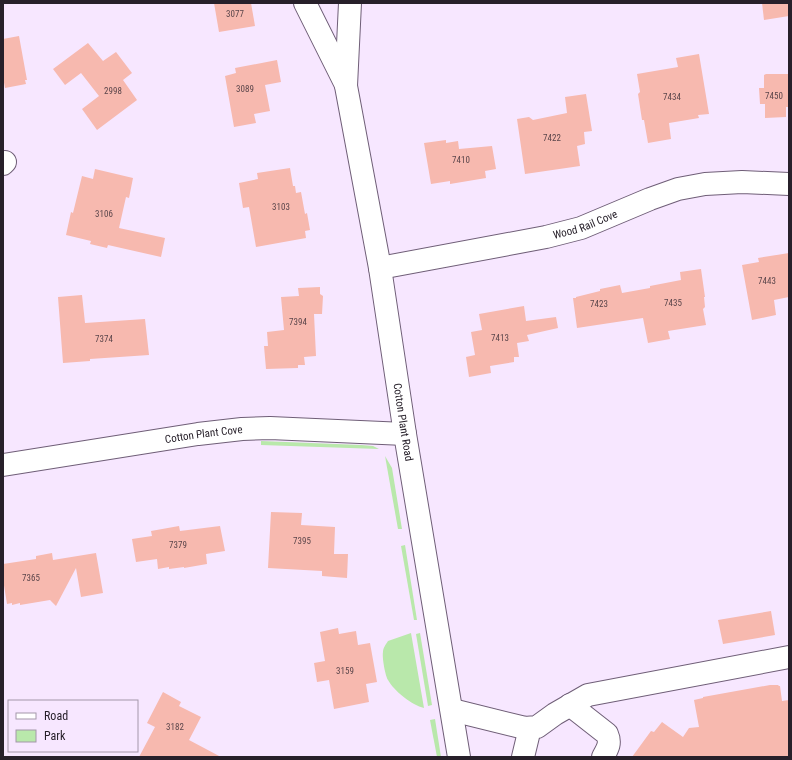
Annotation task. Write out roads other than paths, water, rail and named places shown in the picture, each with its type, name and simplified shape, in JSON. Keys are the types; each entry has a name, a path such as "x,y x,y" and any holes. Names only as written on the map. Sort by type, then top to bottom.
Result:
{"street":[{"name":"Cotton Plant Road","path":"305,3 346,86"},
{"name":"Cotton Plant Road","path":"350,3 346,86 380,268 405,434 459,757"},
{"name":"Wood Rail Cove","path":"380,268 546,238 581,228 678,189 705,184 742,182 789,184"},
{"name":"Cotton Plant Cove","path":"3,464 242,428 405,434"},
{"path":"452,710 525,728 537,727 588,695 789,657"},
{"path":"570,705 607,734 610,740 610,745 603,757"},
{"path":"523,757 530,728"}]}
